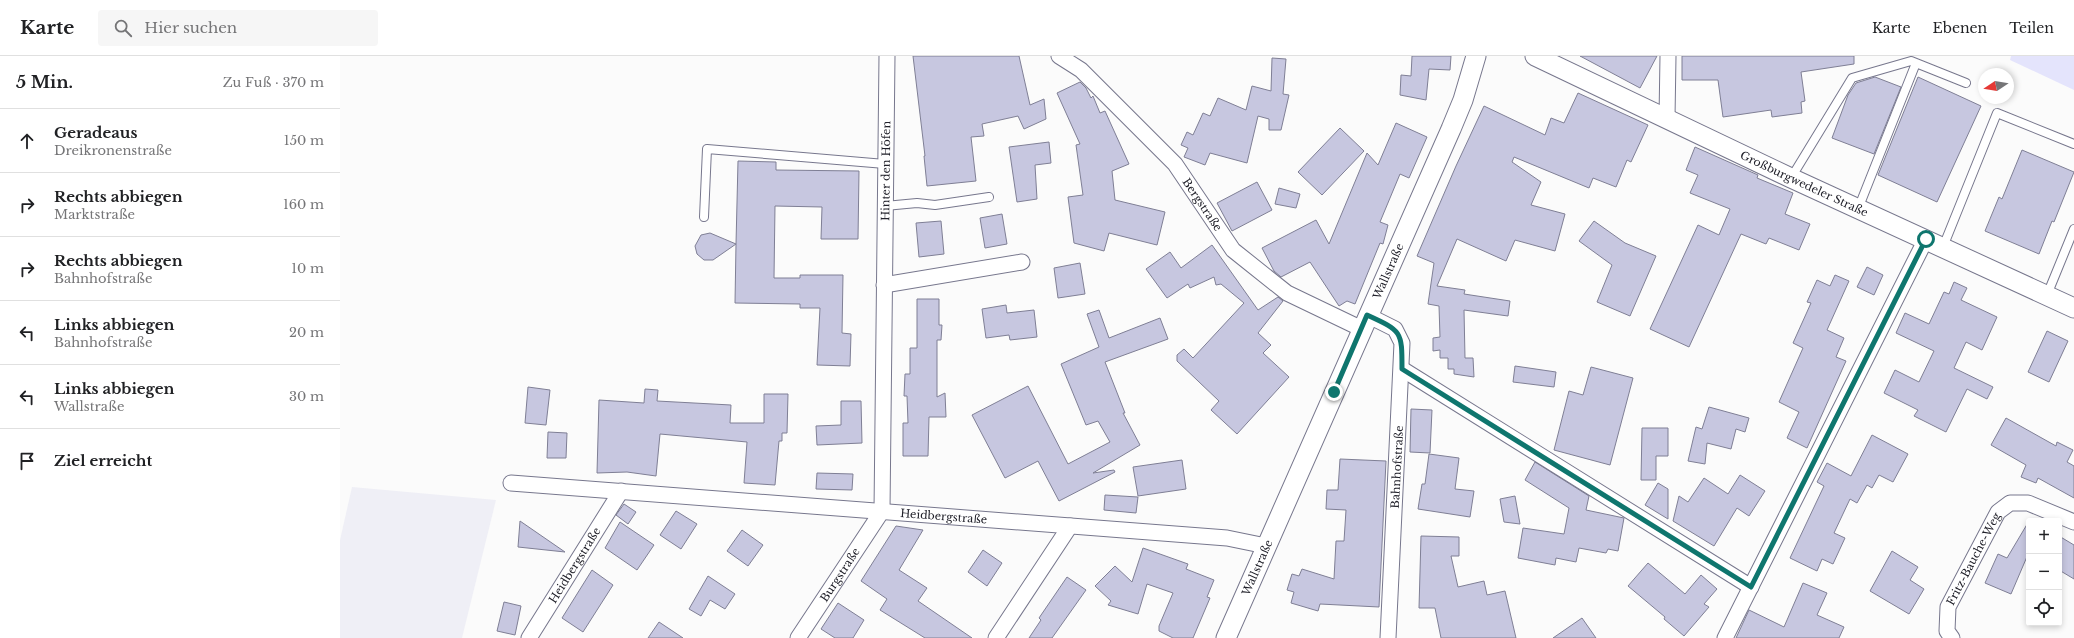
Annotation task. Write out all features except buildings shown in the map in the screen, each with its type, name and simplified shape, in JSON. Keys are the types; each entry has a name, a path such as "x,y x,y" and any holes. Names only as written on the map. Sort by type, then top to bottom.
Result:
{"street":[{"name":"Hinter den Höfen","path":"882,511 887,56"},
{"name":"Bergstraße","path":"1059,56 1081,70 1175,164 1233,250 1287,293 1365,322"},
{"name":"Wallstraße","path":"1226,638 1460,107 1476,56"},
{"name":"Großburgwedeler Straße","path":"1532,56 1667,118 1791,178 2074,308"},
{"path":"1667,118 1668,56"},
{"path":"1725,638 1934,243"},
{"path":"884,285 1022,262"},
{"name":"Bahnhofstraße","path":"1365,322 1395,329 1402,343 1402,369 1388,638"},
{"path":"1402,369 1751,587"},
{"name":"Heidbergstraße","path":"511,483 1228,538 1266,546"},
{"name":"Heidbergstraße","path":"529,638 621,492"},
{"name":"Fritz-Bauche-Weg","path":"1952,638 1947,631 1948,607 1998,512 2010,503 2028,502 2074,522"},
{"name":"Burgstraße","path":"798,638 882,511"},
{"path":"996,638 1070,526"}],"lane":[{"path":"1791,178 1852,78 1911,61 1966,82"},
{"path":"1858,209 1916,63"},
{"path":"1934,243 1997,113 2074,144"},
{"path":"704,217 707,149 885,164"},
{"path":"885,206 917,203 936,205 989,197"},
{"path":"2047,296 2074,229"}],"shaded area":[{"path":"2011,56 2074,56 2074,90 2010,60"},
{"path":"352,487 496,500 462,638 340,638 340,540"}],"route":[{"path":"1334,392 1367,315 1379,320 1395,329 1402,343 1402,369 1751,587 1926,239"}]}
